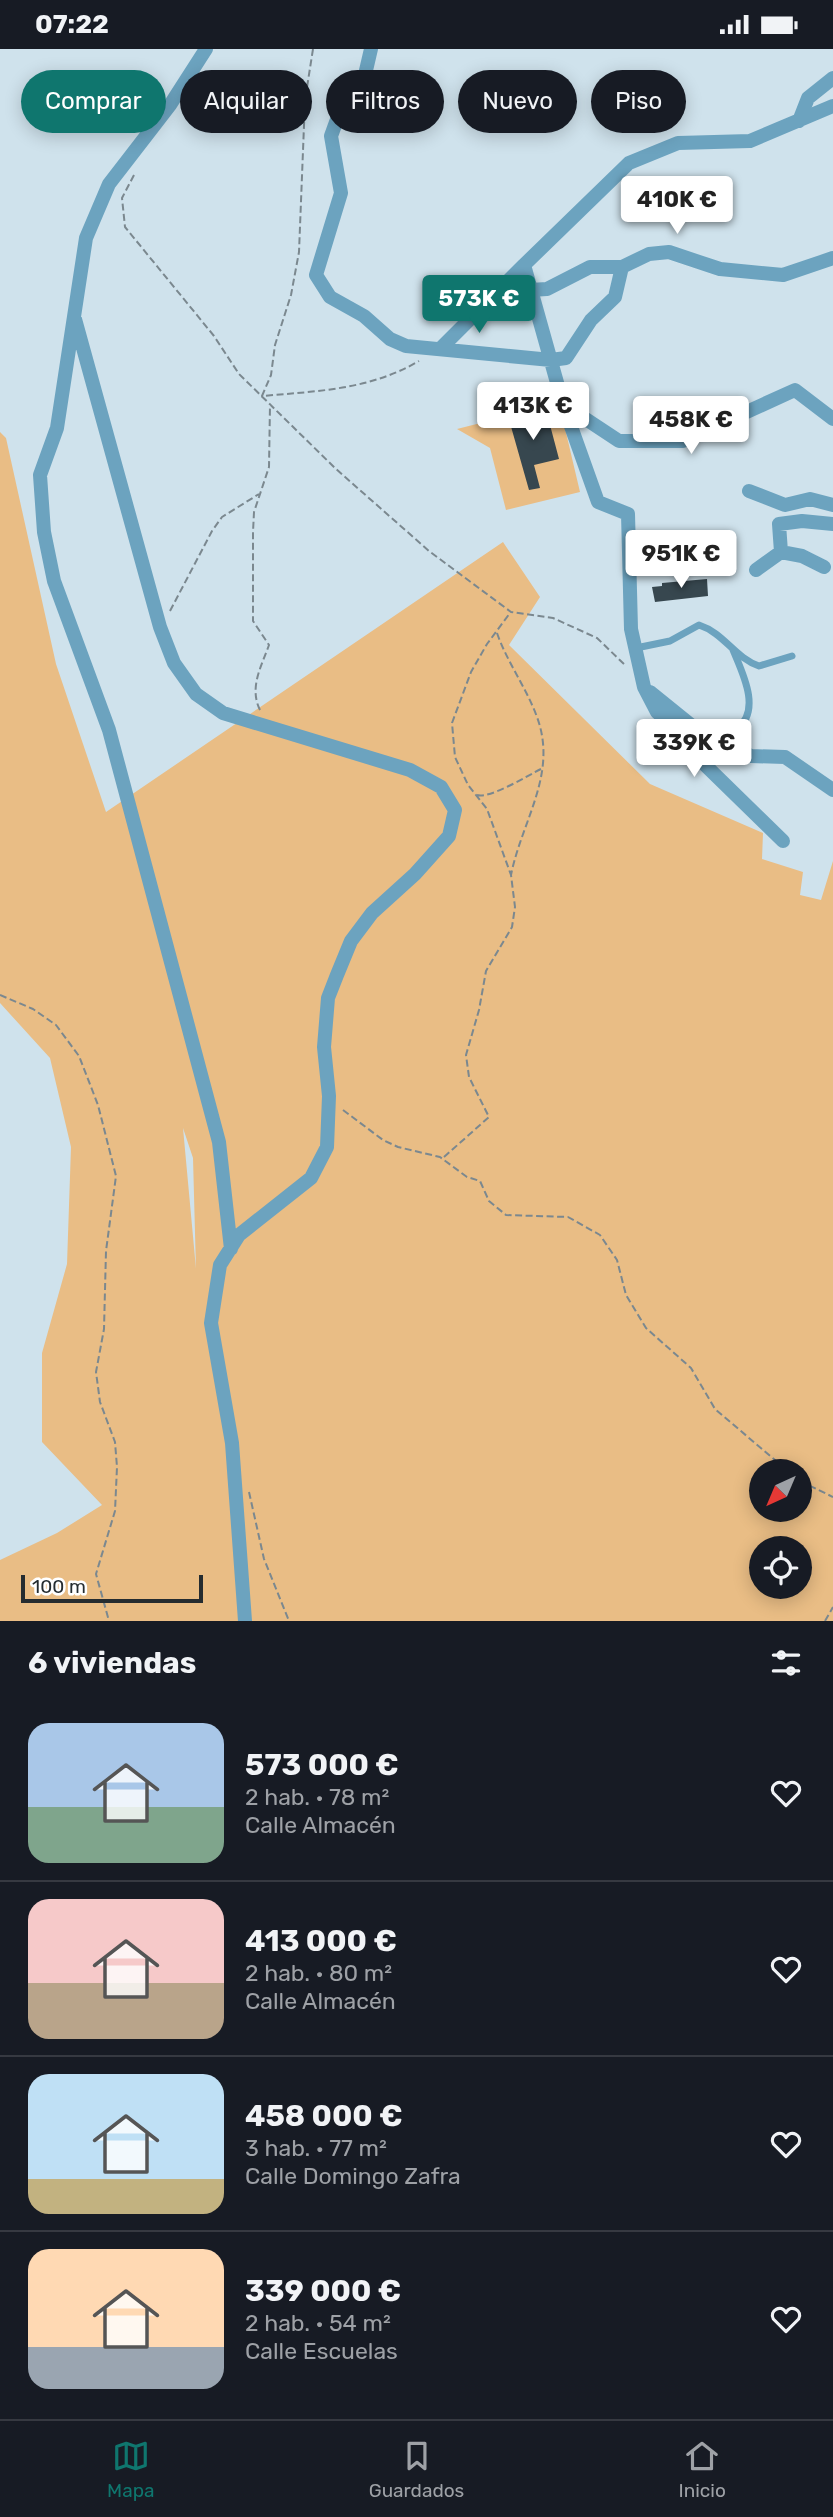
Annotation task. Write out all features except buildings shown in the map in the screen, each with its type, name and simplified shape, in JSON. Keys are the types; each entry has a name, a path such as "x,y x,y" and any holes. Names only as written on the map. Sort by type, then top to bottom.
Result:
{"street":[{"path":"206,49 170,105 109,184 86,238 57,428 40,475 44,532 54,581 109,730 219,1142 231,1249"},
{"path":"371,49 364,79 340,114 331,136 341,193 316,275 330,296 364,316 390,338 406,346 551,360 566,358 590,320 615,297 622,267"},
{"path":"799,121 808,98 833,78"},
{"path":"440,348 629,163 678,143 750,141 833,106"},
{"path":"530,290 547,289 590,267 622,267 649,254 668,252 720,269 783,275 833,258"},
{"path":"524,265 564,404 598,502 628,514 631,629 644,687 657,712 685,737 700,760 783,841"},
{"path":"75,319 160,627 174,663 196,694 223,713 410,770 441,787 455,810 449,836 415,874 372,913 351,941 328,998 324,1047 329,1103 327,1147 311,1178 239,1235 220,1265 211,1322 232,1443 245,1621"},
{"path":"564,404 618,441 683,440 795,390 833,419"},
{"path":"749,491 785,505 810,499 833,505"},
{"path":"781,552 779,524 802,521 833,524"},
{"path":"756,570 781,552 802,556 824,567"},
{"path":"644,687 697,730 751,756 785,757 833,790"}],"lane":[{"path":"635,648 670,641 699,625 721,635 751,664 759,666 792,656"},
{"path":"724,730 732,730 742,725 748,713 749,698 731,646"}],"path":[{"path":"262,397 271,375 275,345 291,295 299,252 305,100 313,49"},
{"path":"134,175 122,198 125,227 214,336 239,373 262,397 429,551 511,612 553,618 597,638 644,687"},
{"path":"262,397 350,389 380,380 420,360"},
{"path":"269,727 254,699 253,689 269,645 253,621 254,512 269,467 270,404"},
{"path":"160,627 212,530 222,517 260,493"},
{"path":"443,1158 489,1117 469,1077 466,1055 479,1010 486,971 512,927 515,907 511,875 487,809 464,778 455,757 452,723 471,672 511,612"},
{"path":"496,632 536,715 545,747 531,820 511,875"},
{"path":"476,795 484,797 492,794 542,768"},
{"path":"0,995 33,1009 56,1025 79,1056 98,1105 116,1175 106,1251 104,1329 96,1372 100,1402 115,1442 117,1467 115,1511 96,1574 109,1621"},
{"path":"329,1103 398,1147 443,1158 467,1177 480,1181 489,1201 506,1215 568,1217 600,1235 617,1260 626,1295 646,1328 691,1368 715,1409 774,1459"},
{"path":"812,1487 833,1497"},
{"path":"249,1490 264,1559 289,1621"},
{"path":"825,1621 833,1607"}],"shaded area":[{"path":"559,403 580,492 506,510 490,448 457,429"},
{"path":"0,432 6,438 56,664 106,812 503,542 540,597 509,645 650,784 763,833 762,859 803,872 800,895 821,900 833,861 833,1621 0,1621 0,1560 57,1533 102,1505 42,1442 42,1353 67,1264 71,1147 50,1058 0,1003","holes":["183,1128 193,1158 196,1269"]}]}
